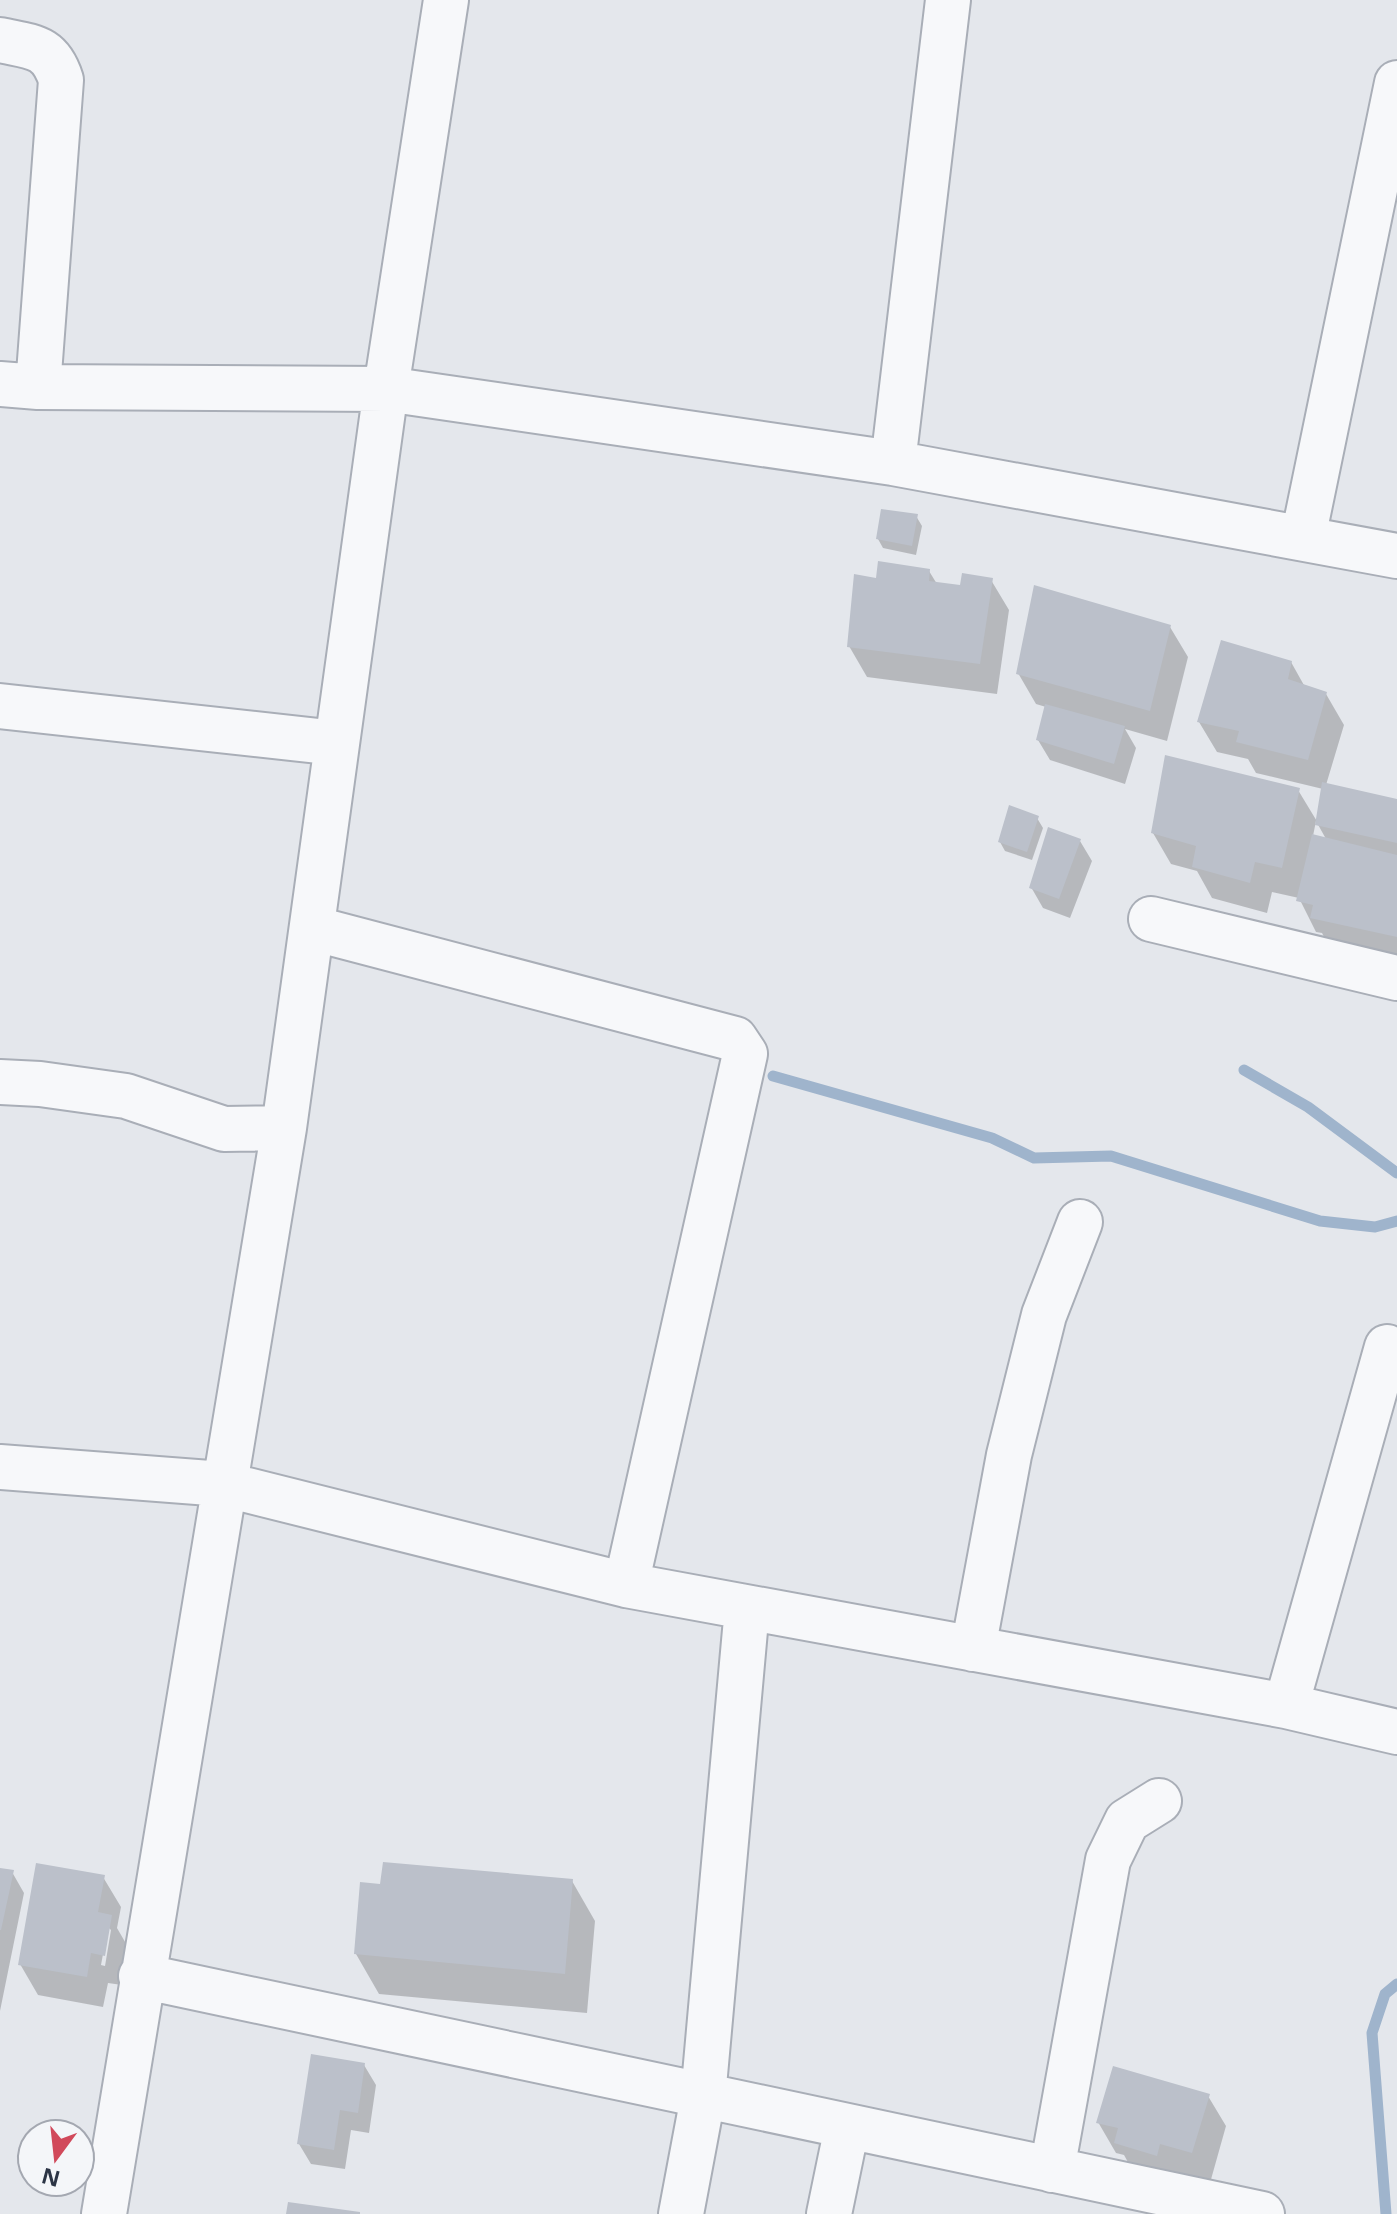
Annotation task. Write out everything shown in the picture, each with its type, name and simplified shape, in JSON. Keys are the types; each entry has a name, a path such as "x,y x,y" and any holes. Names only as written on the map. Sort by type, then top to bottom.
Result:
{"street":[{"path":"104,2214 141,1976 284,1128 386,389 446,0"},
{"path":"893,463 948,0"},
{"path":"0,40 44,52 55,61 61,80 19,385 386,389 893,463 1397,556"},
{"path":"1303,538 1397,83"},
{"path":"0,706 337,743"},
{"path":"1151,919 1397,978"},
{"path":"312,928 735,1039 743,1047 745,1054 626,1585"},
{"path":"0,1082 40,1084 126,1096 224,1129 284,1128"},
{"path":"973,1649 1020,1413 1044,1315 1080,1222"},
{"path":"1286,1706 1387,1347"},
{"path":"0,1467 223,1484 626,1585 1286,1706 1397,1732"},
{"path":"681,2214 703,2097 747,1608"},
{"path":"1052,2170 1108,1860 1127,1821 1159,1801"},
{"path":"141,1976 1052,2170 1152,2203 1262,2214"},
{"path":"829,2214 847,2127"}],"building":[{"path":"881,509 918,514 912,546 876,539"},
{"path":"878,561 930,569 929,581 960,585 962,573 993,578 980,664 847,647 854,574 876,578"},
{"path":"1034,585 1171,625 1150,711 1016,674"},
{"path":"1221,640 1292,661 1288,679 1327,692 1308,760 1236,742 1239,731 1197,722"},
{"path":"1045,704 1125,726 1114,764 1036,740"},
{"path":"1165,755 1300,788 1282,868 1255,862 1250,883 1192,867 1196,846 1151,833"},
{"path":"1322,782 1397,799 1397,843 1315,825"},
{"path":"1009,805 1039,816 1027,852 998,842"},
{"path":"1048,827 1081,839 1059,899 1029,888"},
{"path":"1312,834 1397,855 1397,937 1310,918 1313,905 1296,901"},
{"path":"383,1862 573,1879 565,1974 354,1954 360,1882 380,1884"},
{"path":"36,1863 105,1875 98,1912 112,1915 105,1956 91,1953 87,1977 18,1965"},
{"path":"0,1868 14,1870 1,1930 0,1930"},
{"path":"311,2054 365,2063 358,2113 340,2110 334,2150 297,2144"},
{"path":"1113,2066 1210,2094 1192,2153 1160,2144 1157,2156 1114,2143 1118,2128 1096,2123"},
{"path":"288,2202 360,2212 360,2214 286,2214"}],"waterway":[{"path":"1244,1070 1308,1107 1397,1173"},
{"path":"773,1076 992,1138 1034,1158 1111,1156 1320,1221 1375,1227 1397,1221"},
{"path":"1386,2214 1372,2033 1385,1994 1397,1984"}]}
